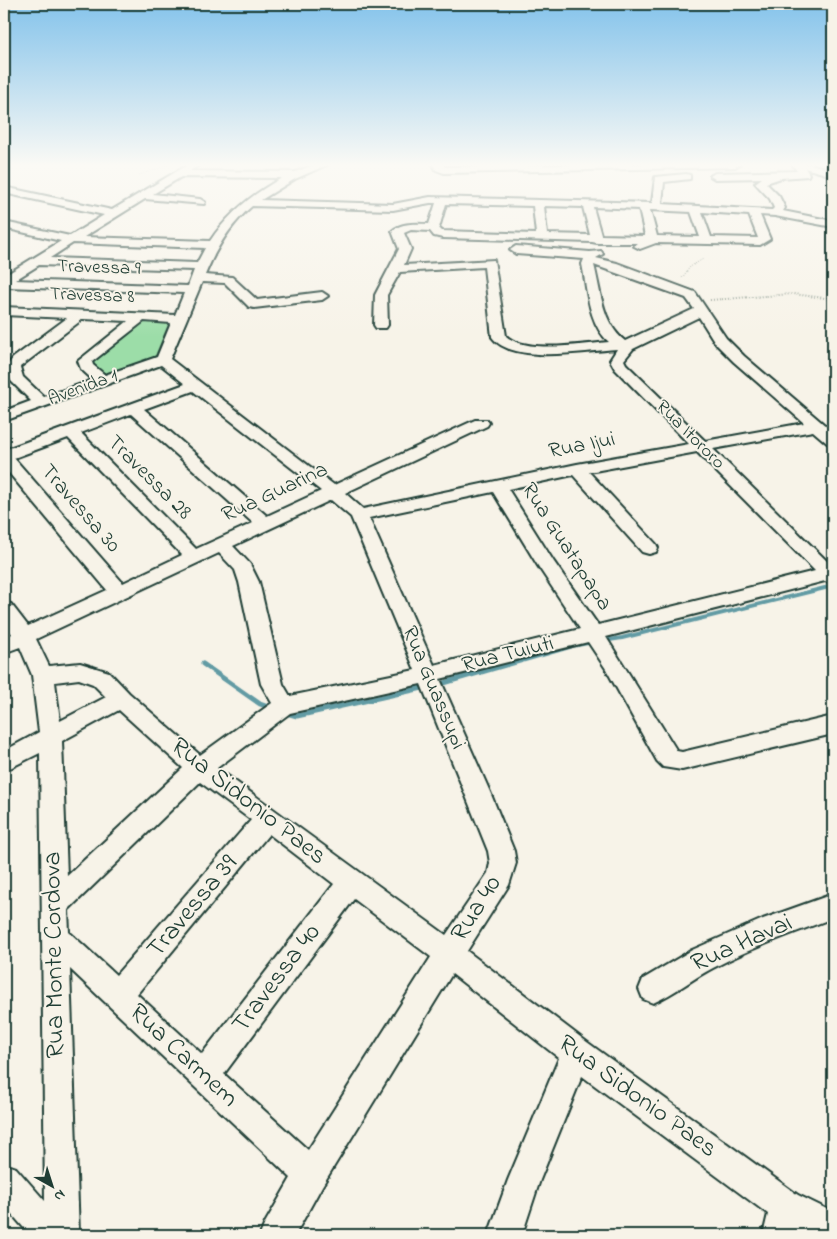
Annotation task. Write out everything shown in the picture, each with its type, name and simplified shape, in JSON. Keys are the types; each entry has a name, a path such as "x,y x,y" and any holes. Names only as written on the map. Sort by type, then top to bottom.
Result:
{"street":[{"path":"4,282 102,222"},
{"path":"229,222 212,245 178,319 163,360 333,492 359,515"},
{"path":"433,228 435,222"},
{"path":"540,222 542,238"},
{"path":"592,222 597,240"},
{"path":"648,222 652,241"},
{"path":"699,222 706,242"},
{"path":"381,325 381,295 405,249 398,231 410,227 433,228 438,234 443,235 489,231 514,237 752,243 764,240 757,222"},
{"path":"4,225 73,240 212,245"},
{"path":"514,237 512,243 501,249 590,258 613,266 694,302 721,341 733,353 833,440"},
{"path":"590,258 634,249 652,241"},
{"path":"396,269 492,258 499,337 504,342 518,347 541,349 625,346 694,302"},
{"path":"590,258 600,318 609,335 625,346"},
{"path":"37,261 196,279 228,280 254,304 322,296"},
{"name":"Travessa 9","path":"4,282 196,279"},
{"name":"Travessa 8","path":"4,311 178,319"},
{"path":"4,326 26,312"},
{"path":"41,403 16,378 13,367 18,361 81,314"},
{"path":"103,381 86,366 85,361 141,317"},
{"name":"Rua Itororo","path":"625,346 619,356 620,366 832,576"},
{"name":"Avenida 1","path":"4,416 163,360"},
{"path":"4,456 195,385"},
{"path":"133,408 265,524"},
{"name":"Rua Guarina","path":"278,710 249,582 243,568 222,545 481,423"},
{"name":"Rua Ijui","path":"359,515 577,469 815,426"},
{"name":"Travessa 28","path":"70,431 195,558"},
{"name":"Travessa 30","path":"4,456 121,593"},
{"path":"577,469 649,548"},
{"name":"Rua Guatapapa","path":"498,486 547,566 599,640 665,754 671,760 682,761 833,726"},
{"name":"Rua Guassupi","path":"359,515 478,792 501,851 503,863"},
{"path":"4,646 222,545"},
{"name":"Rua Tuiuti","path":"54,906 199,768 278,710 432,687 832,576"},
{"path":"4,609 25,637 43,675"},
{"name":"Rua Sidonio Paes","path":"43,675 80,671 101,678 120,699 199,768 449,954 576,1053 783,1221 833,1230"},
{"name":"Rua Monte Cordova","path":"43,675 51,738 62,1235"},
{"path":"4,762 120,699"},
{"name":"Travessa 39","path":"118,994 267,819"},
{"name":"Rua 40","path":"449,954 500,877 503,863"},
{"name":"Travessa 40","path":"204,1076 351,882"},
{"name":"Rua Havai","path":"653,989 702,958 773,928 833,906"},
{"name":"Rua Carmem","path":"54,937 118,994 311,1175"},
{"path":"287,1227 311,1175 449,954"},
{"path":"505,1235 524,1180 576,1053"},
{"path":"4,1180 52,1235"}],"path":[{"path":"703,259 690,267 682,278 681,283 694,302 767,294 793,294 833,299"}],"green space":[{"path":"143,321 169,323 154,359 105,376 90,361"}],"waterway":[{"path":"603,641 622,638 833,586"},
{"path":"569,647 593,642"},
{"path":"437,685 569,647"},
{"path":"203,664 260,704 271,708"},
{"path":"283,712 297,716 427,687"}]}
